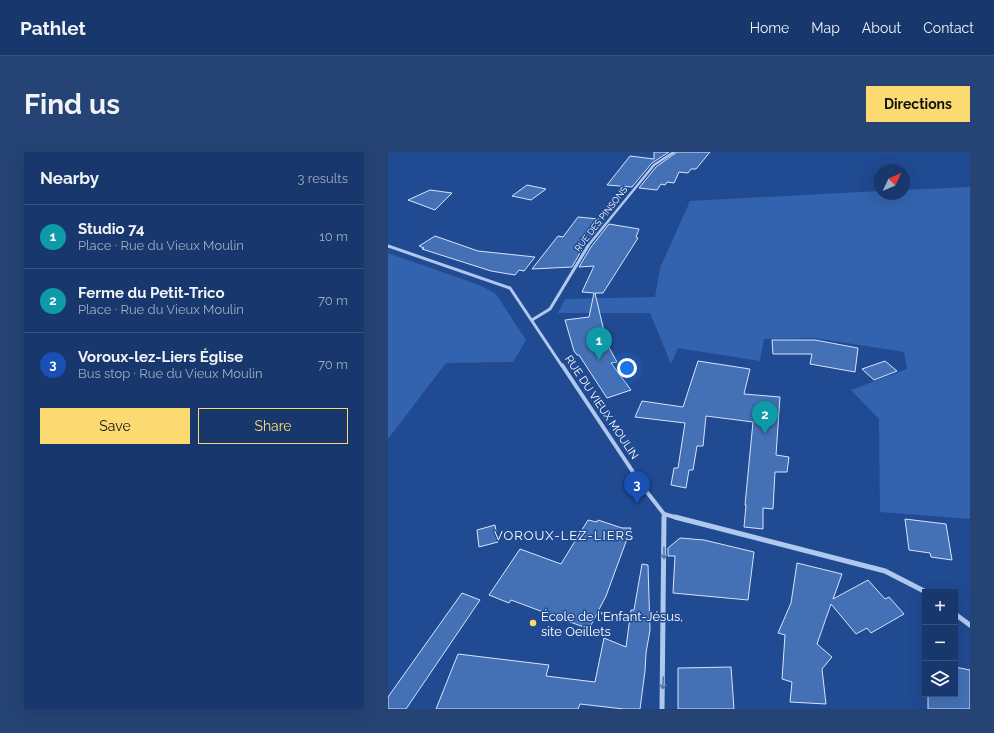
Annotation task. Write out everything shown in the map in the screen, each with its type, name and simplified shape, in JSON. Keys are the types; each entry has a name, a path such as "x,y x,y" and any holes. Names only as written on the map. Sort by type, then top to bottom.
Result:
{"street":[{"name":"RUE DES PINSONS","path":"532,320 550,309 583,252 654,165 674,152"},
{"name":"RUE DU VIEUX MOULIN","path":"388,246 510,288 643,487 664,514"},
{"path":"662,709 664,514 885,571 922,590"},
{"path":"958,616 970,625"}],"shaded area":[{"path":"970,187 970,519 880,512 879,419 851,390 907,369 904,352 814,338 764,339 760,361 678,348 671,364 650,313 558,313 565,299 655,297 660,268 690,201 874,191 874,200 910,200 910,190"},
{"path":"388,253 482,286 496,294 526,340 513,362 446,363 388,439"}],"building":[{"path":"654,152 669,152 652,163 632,187 607,185 630,156 654,159"},
{"path":"677,152 710,152 696,169 691,169 688,173 679,172 674,183 667,182 665,185 661,184 657,190 639,188 656,167"},
{"path":"527,185 546,189 531,200 512,196"},
{"path":"430,190 452,193 435,210 408,200"},
{"path":"578,217 599,219 596,223 603,223 585,244 572,267 532,269 558,236 563,237"},
{"path":"609,224 639,229 636,237 638,238 603,293 595,293 607,344 617,362 611,363 631,390 607,398 579,355 577,355 574,351 565,320 589,317 594,293 582,292 594,266 579,267 591,247"},
{"path":"435,236 478,251 535,257 524,271 519,270 515,275 491,271 422,249 424,248 419,246"},
{"path":"772,340 815,340 858,348 855,372 810,364 812,354 773,354"},
{"path":"698,361 750,369 744,394 780,397 776,455 789,457 787,472 775,472 773,509 763,508 763,529 744,527 753,422 706,416 703,446 697,446 693,470 689,470 686,488 671,485 674,468 678,468 685,423 635,417 642,401 683,407"},
{"path":"885,361 897,371 874,380 862,369"},
{"path":"905,519 946,524 952,560 931,557 930,553 909,550"},
{"path":"588,520 597,522 598,520 622,528 631,528 606,596 589,629 511,600 509,603 489,595 520,549 561,564"},
{"path":"495,525 498,542 479,547 477,530"},
{"path":"680,538 704,540 754,552 748,600 673,593 675,556 668,556 668,548"},
{"path":"797,563 842,574 833,599 868,580 885,599 889,597 904,614 871,633 867,628 856,634 831,604 817,644 832,657 822,669 826,704 790,702 792,682 782,679 785,635 778,633 791,603"},
{"path":"642,564 648,565 650,630 640,709 624,709 580,704 578,709 436,709 458,654 549,665 546,676 595,682 604,638 626,647 631,610 634,610"},
{"path":"462,593 480,600 406,709 388,709 388,697"},
{"path":"731,667 734,709 678,709 678,668"},
{"path":"958,668 970,670 970,709 928,709 928,697 958,697"}],"place":[{"name":"Studio 74","path":"599,360"},
{"name":"Ferme du Petit-Trico","path":"765,434"},
{"name":"Voroux-lez-Liers Église","path":"637,504"},
{"name":"École de l'Enfant-Jésus, site Oeillets","path":"533,623"}],"district":[{"name":"VOROUX-LEZ-LIERS","path":"564,535"}]}
